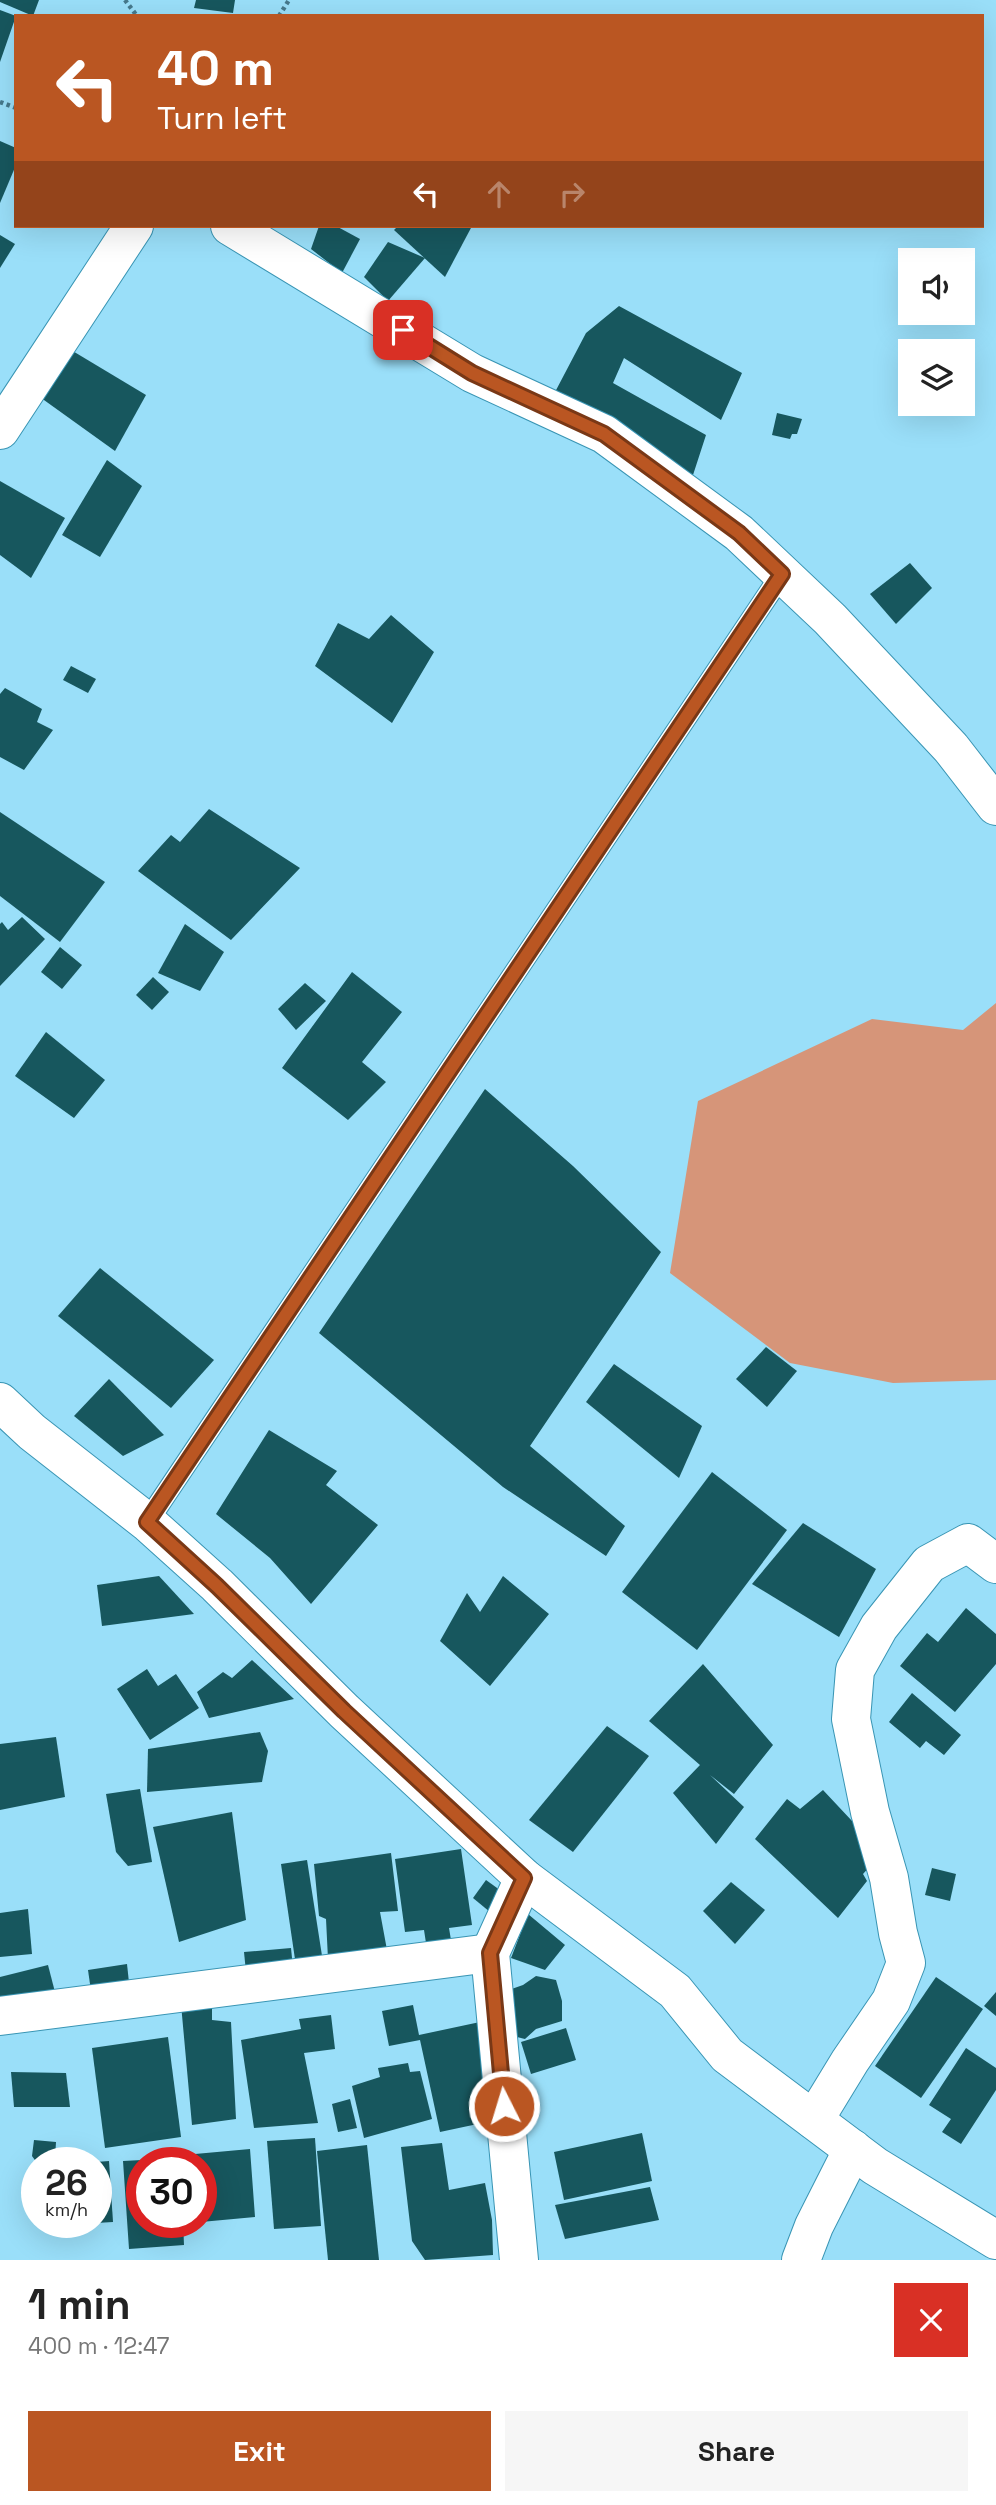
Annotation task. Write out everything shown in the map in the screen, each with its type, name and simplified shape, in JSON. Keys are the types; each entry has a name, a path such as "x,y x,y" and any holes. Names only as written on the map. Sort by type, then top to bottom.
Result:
{"street":[{"path":"0,430 133,228"},
{"path":"233,228 472,373 604,434 739,533 830,618 951,748 996,806"},
{"path":"0,1402 32,1432 147,1522 217,1586 344,1711 524,1878 675,1991 727,2055 875,2166 996,2240"},
{"path":"814,2120 891,2001 906,1963 889,1878 870,1812 851,1719 855,1670 879,1627 929,1564 968,1543 996,1564"},
{"path":"519,2260 490,1953 524,1878"},
{"path":"0,2016 490,1953"},
{"path":"801,2260 814,2226 853,2149"}],"lane":[{"path":"147,1522 782,574"}],"shaded area":[{"path":"996,1003 996,1380 893,1383 790,1363 670,1273 698,1101 872,1019 963,1030"}],"building":[{"path":"0,0 39,0 34,14"},
{"path":"196,0 235,0 233,13 194,8"},
{"path":"0,10 14,15 14,22 0,62"},
{"path":"0,141 14,147 14,170 0,203"},
{"path":"318,228 340,228 360,239 342,273 311,249"},
{"path":"396,228 471,228 445,277 394,230"},
{"path":"0,235 15,244 0,268"},
{"path":"388,242 425,258 388,301 364,277"},
{"path":"619,306 742,373 721,420 624,358 613,383 706,435 693,475 554,394 586,333"},
{"path":"71,350 146,395 115,451 37,395"},
{"path":"777,413 802,419 797,434 792,434 790,439 772,435"},
{"path":"107,460 142,486 100,557 62,535"},
{"path":"0,481 65,518 31,578 0,555"},
{"path":"910,563 932,588 896,624 870,594"},
{"path":"391,615 434,652 392,723 315,666 338,623 369,639"},
{"path":"71,666 96,679 88,693 63,680"},
{"path":"5,688 42,709 37,722 53,730 24,770 0,757 0,694"},
{"path":"209,809 300,868 231,940 138,871 171,835 180,842"},
{"path":"0,812 105,882 60,942 0,896"},
{"path":"22,917 45,939 0,986 0,924 2,922 8,930"},
{"path":"185,924 224,952 200,991 158,973"},
{"path":"60,947 82,965 62,989 41,972"},
{"path":"352,972 402,1012 362,1062 386,1082 348,1120 282,1068"},
{"path":"153,977 169,992 152,1010 136,995"},
{"path":"305,983 326,1001 296,1030 278,1009"},
{"path":"46,1032 105,1080 74,1118 15,1076"},
{"path":"485,1089 573,1166 661,1252 530,1446 625,1526 606,1556 503,1487 319,1333"},
{"path":"100,1268 214,1360 171,1408 58,1316"},
{"path":"766,1347 797,1371 767,1407 736,1379"},
{"path":"614,1364 702,1426 679,1478 586,1402"},
{"path":"109,1379 164,1435 123,1456 74,1416"},
{"path":"269,1430 337,1471 326,1485 378,1525 311,1604 270,1558 216,1514"},
{"path":"712,1472 787,1530 697,1650 622,1592"},
{"path":"803,1523 876,1569 839,1637 752,1584"},
{"path":"159,1576 194,1614 102,1626 97,1585"},
{"path":"503,1576 549,1614 490,1686 440,1641 467,1593 480,1612"},
{"path":"966,1608 996,1634 996,1664 955,1712 900,1666 927,1633 938,1642"},
{"path":"252,1660 294,1699 209,1718 197,1692 223,1672 232,1678"},
{"path":"703,1664 773,1745 734,1794 710,1775 744,1807 716,1844 673,1793 700,1765 649,1721"},
{"path":"147,1669 158,1686 176,1674 199,1708 150,1740 117,1689"},
{"path":"912,1693 961,1735 944,1755 926,1741 920,1748 889,1722"},
{"path":"607,1726 649,1756 573,1852 529,1820"},
{"path":"260,1732 268,1751 262,1782 147,1792 148,1749"},
{"path":"56,1737 65,1797 0,1810 0,1744"},
{"path":"140,1789 152,1862 128,1866 116,1852 106,1794"},
{"path":"823,1790 882,1853 863,1874 867,1881 838,1918 755,1839 787,1799 800,1809"},
{"path":"232,1812 246,1920 179,1942 153,1827"},
{"path":"461,1849 472,1925 449,1928 451,1940 426,1943 424,1930 405,1932 395,1859"},
{"path":"391,1853 398,1911 380,1912 387,1950 328,1959 326,1919 319,1916 314,1864"},
{"path":"307,1860 323,1962 296,1966 281,1864"},
{"path":"932,1868 956,1874 950,1901 925,1895"},
{"path":"486,1880 504,1893 490,1912 473,1898"},
{"path":"731,1882 765,1910 735,1944 703,1911"},
{"path":"28,1909 32,1954 0,1957 0,1913"},
{"path":"528,1914 565,1945 545,1970 511,1958"},
{"path":"291,1948 294,1978 247,1982 244,1952"},
{"path":"127,1964 130,1992 92,1998 88,1970"},
{"path":"48,1965 56,1996 0,2003 0,1977"},
{"path":"536,1976 556,1980 562,2001 562,2021 536,2029 525,2039 513,2036 503,1992 523,1985"},
{"path":"936,1977 983,2009 921,2098 875,2066"},
{"path":"996,1992 996,2016 984,2006"},
{"path":"212,2003 212,2020 231,2022 236,2119 192,2125 181,2004"},
{"path":"413,2005 419,2035 480,2022 501,2119 440,2132 420,2040 389,2046 382,2011"},
{"path":"331,2015 335,2049 304,2053 318,2123 254,2128 241,2040 301,2029 299,2019"},
{"path":"566,2028 576,2060 531,2074 521,2042"},
{"path":"168,2037 181,2137 105,2147 92,2048"},
{"path":"966,2048 996,2068 996,2090 961,2144 942,2132 951,2119 929,2105"},
{"path":"408,2063 410,2072 420,2071 432,2119 364,2138 352,2086 380,2077 378,2068"},
{"path":"11,2072 66,2073 70,2107 14,2107"},
{"path":"350,2099 357,2128 338,2132 332,2104"},
{"path":"642,2133 652,2181 564,2200 554,2152"},
{"path":"315,2138 321,2226 274,2229 267,2141"},
{"path":"34,2140 56,2142 56,2147 33,2147"},
{"path":"442,2143 449,2190 485,2183 492,2220 493,2255 425,2260 412,2241 401,2147"},
{"path":"367,2145 379,2260 328,2260 317,2151"},
{"path":"250,2149 255,2217 217,2221 217,2152"},
{"path":"123,2161 126,2161 126,2205"},
{"path":"650,2187 659,2220 565,2239 555,2205"},
{"path":"128,2238 184,2238 184,2245 129,2249"}],"route":[{"path":"403,330 472,373 604,434 739,533 782,574 147,1522 217,1586 344,1711 524,1878 490,1953 504,2106"}]}
